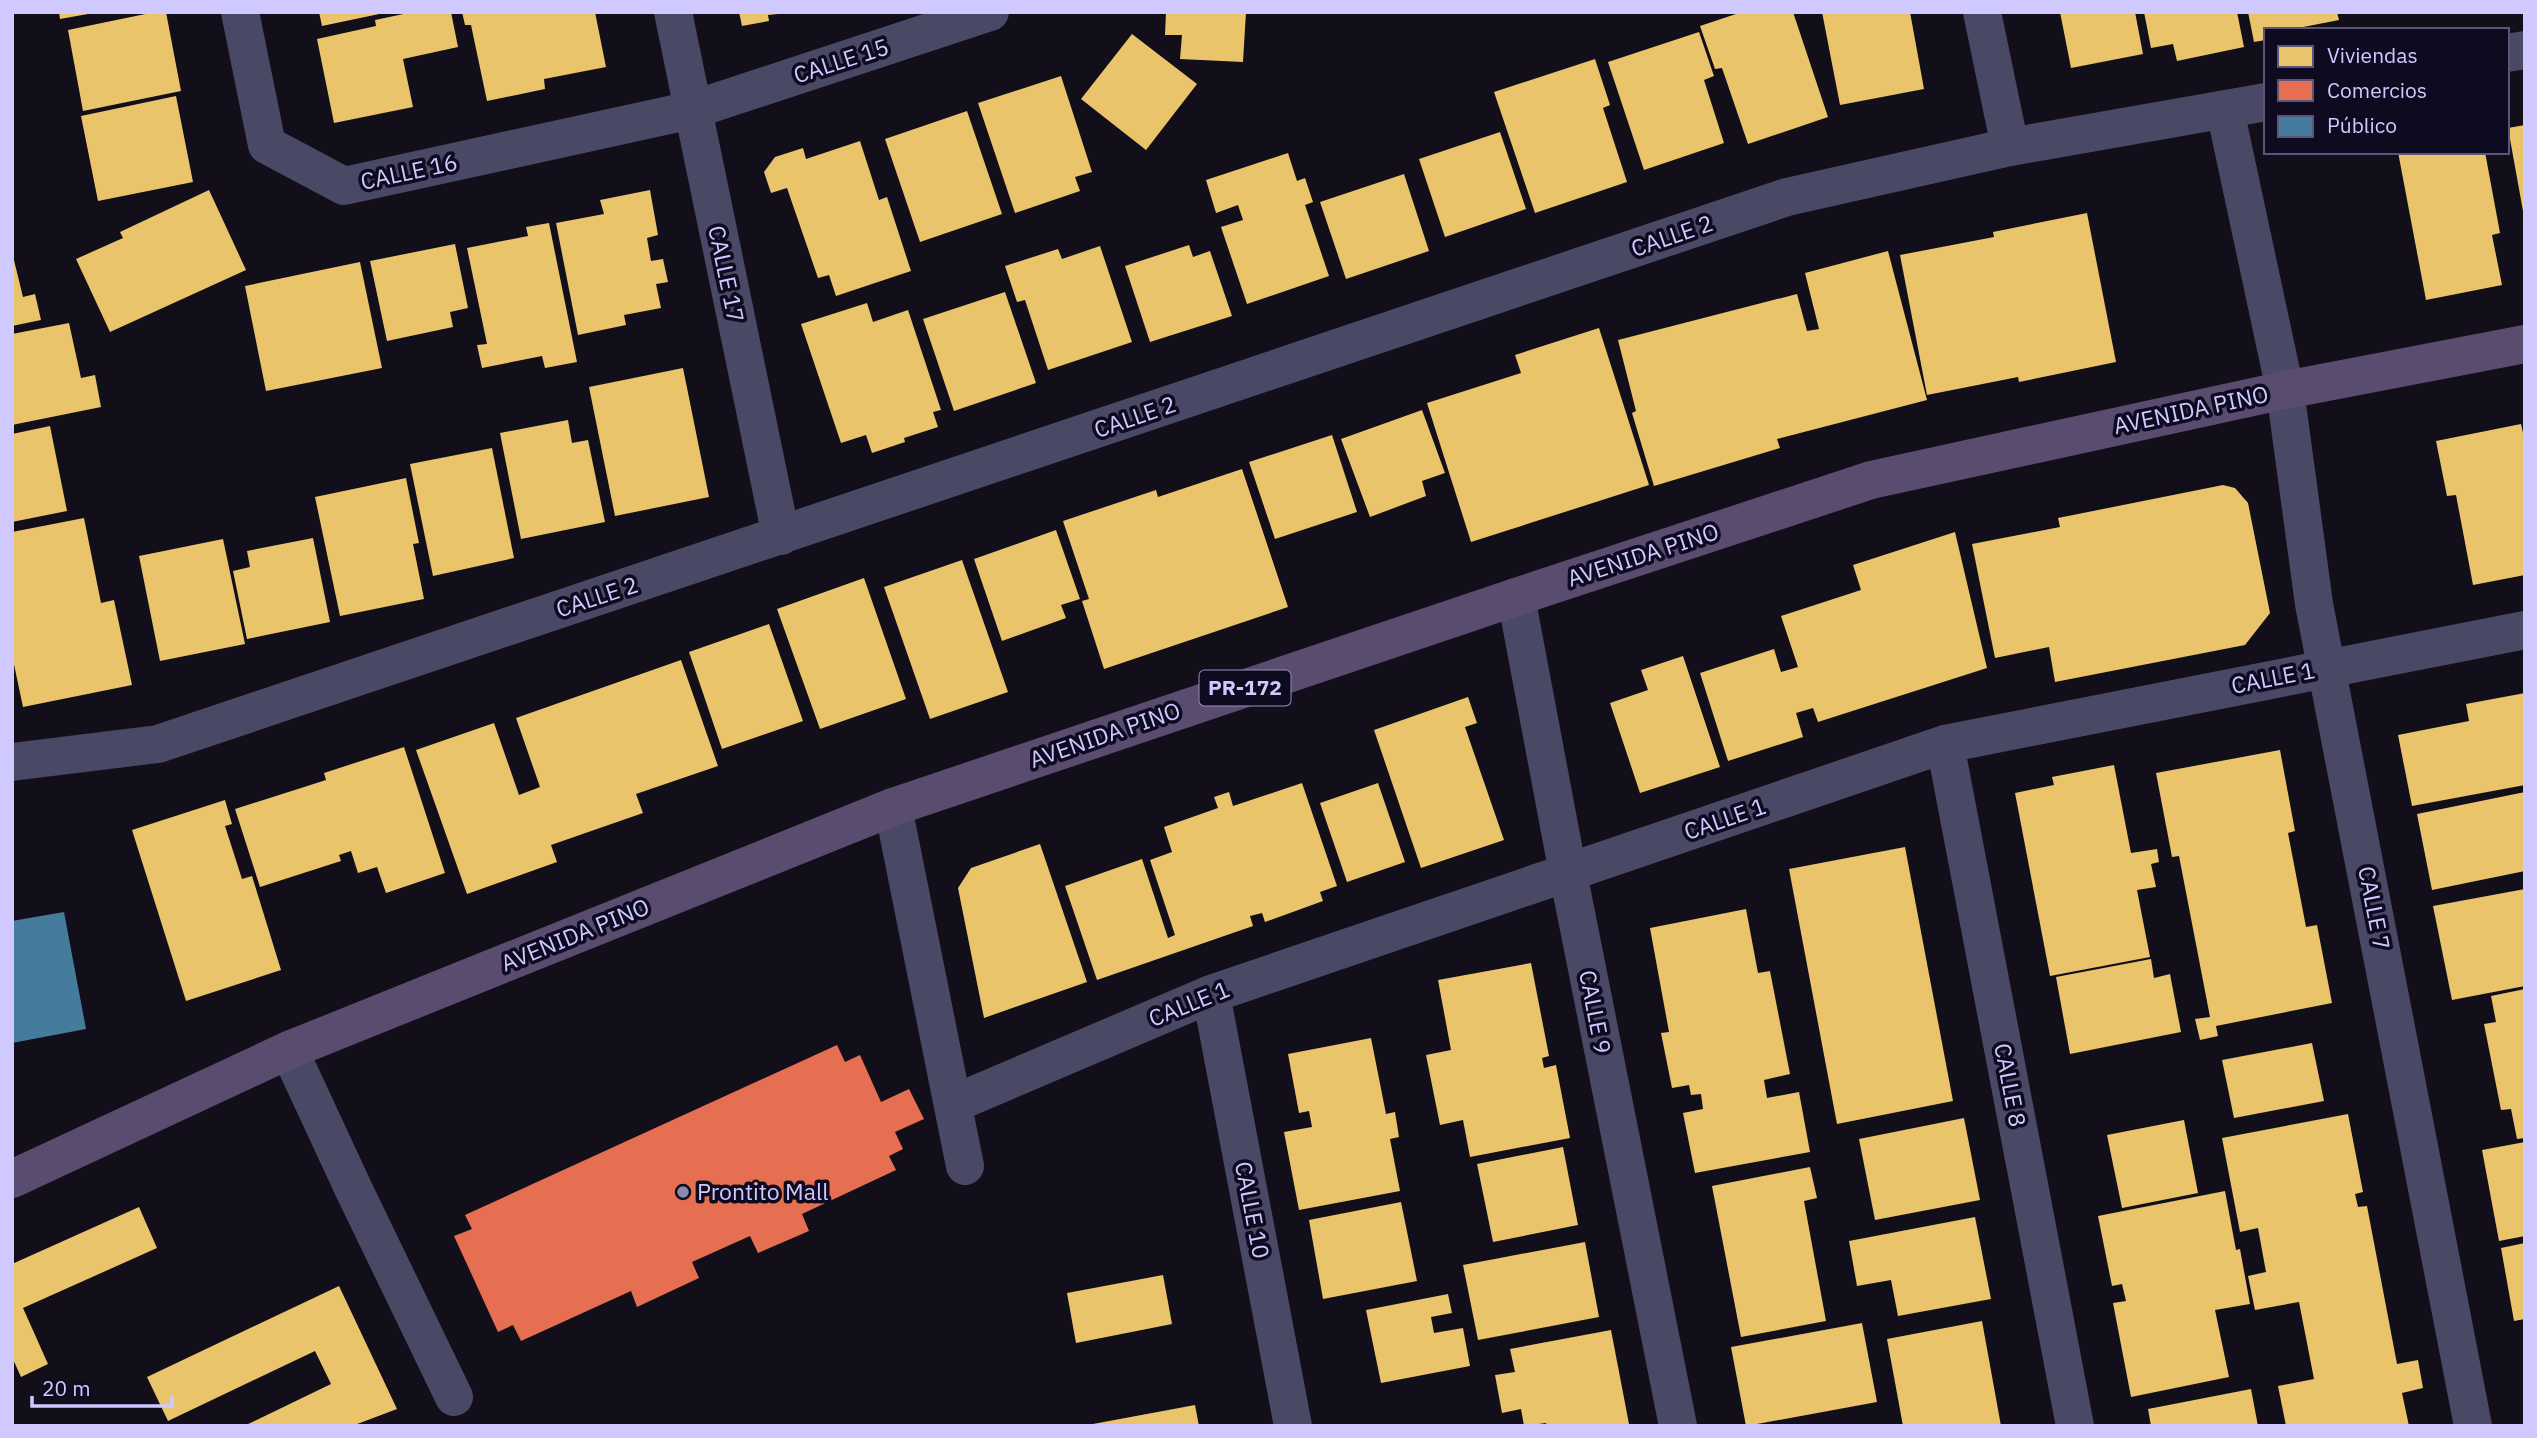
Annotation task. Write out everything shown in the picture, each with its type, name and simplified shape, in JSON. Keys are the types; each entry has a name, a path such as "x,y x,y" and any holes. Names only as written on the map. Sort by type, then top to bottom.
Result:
{"main road":[{"name":"AVENIDA PINO","path":"12,1179 289,1050 892,807 1516,597 1871,480 2285,390 2525,344"}],"street":[{"name":"CALLE 16","path":"240,12 267,145 344,186 692,110"},
{"name":"CALLE 17","path":"673,12 781,536"},
{"name":"CALLE 15","path":"692,110 990,12"},
{"path":"1982,12 2010,147"},
{"name":"CALLE 2","path":"12,762 158,744 1787,197 2010,147 2264,102"},
{"name":"CALLE 7","path":"2225,110 2285,390 2314,604 2473,1426"},
{"name":"CALLE 9","path":"1516,597 1678,1426"},
{"name":"CALLE 1","path":"953,1104 1211,994 1945,744 2525,630"},
{"name":"CALLE 8","path":"1945,744 2075,1426"},
{"path":"892,807 965,1166"},
{"name":"CALLE 10","path":"1211,994 1293,1426"},
{"path":"289,1050 454,1396"}],"building: Viviendas":[{"path":"59,12 87,12 88,14 60,19"},
{"path":"166,12 181,91 83,111 68,30"},
{"path":"319,12 384,12 384,13 322,26"},
{"path":"413,12 451,12 458,47 403,59 413,107 334,123 317,39 376,26 375,20"},
{"path":"462,12 595,12 606,67 544,79 545,89 487,101 471,25 465,25"},
{"path":"739,12 778,14 768,15 769,21 742,26"},
{"path":"1166,12 1246,12 1243,62 1180,59 1182,35 1165,35"},
{"path":"1742,12 1793,12 1828,117 1748,144 1722,68 1715,69 1700,26"},
{"path":"1822,12 1910,12 1924,89 1840,105"},
{"path":"2060,12 2135,12 2143,54 2071,68"},
{"path":"2144,12 2237,12 2244,47 2177,61 2173,44 2151,48"},
{"path":"2248,12 2337,12 2339,20 2298,28 2264,28 2264,40 2254,42"},
{"path":"1699,32 1714,76 1704,80 1724,143 1644,170 1608,62"},
{"path":"1132,34 1197,84 1146,150 1081,99"},
{"path":"1595,59 1610,105 1603,108 1627,182 1535,213 1494,92"},
{"path":"1061,76 1092,172 1075,177 1080,191 1015,213 978,103"},
{"path":"176,96 193,182 98,201 81,116"},
{"path":"967,111 1002,214 920,242 885,139"},
{"path":"2525,125 2525,211 2523,211 2509,128"},
{"path":"1500,132 1526,209 1445,237 1419,159"},
{"path":"860,141 879,200 887,197 911,271 836,296 829,275 818,278 787,188 771,193 764,172 775,157 803,148 806,159"},
{"path":"1288,153 1297,181 1305,178 1313,202 1305,205 1329,276 1247,304 1221,227 1243,220 1238,205 1216,213 1206,180"},
{"path":"2398,154 2485,154 2500,233 2492,235 2502,285 2426,300"},
{"path":"1404,174 1429,251 1346,279 1320,202"},
{"path":"209,190 246,270 110,332 76,259 123,238 120,232"},
{"path":"650,190 658,235 647,238 651,261 663,259 668,282 656,284 661,308 624,315 626,325 578,335 556,223 604,214 600,200"},
{"path":"2087,213 2116,362 2019,382 2018,377 1927,395 1900,255 1994,237 1993,232"},
{"path":"549,223 577,362 545,368 542,356 482,368 477,345 487,344 467,248 528,236 526,227"},
{"path":"455,244 468,308 450,312 453,327 387,341 370,261"},
{"path":"1189,245 1193,257 1210,251 1232,316 1150,342 1125,266"},
{"path":"1100,246 1132,342 1048,370 1025,300 1017,302 1005,266 1058,249 1062,259"},
{"path":"1888,251 1927,400 1777,439 1780,448 1654,486 1632,413 1636,411 1618,340 1797,294 1807,331 1819,329 1805,273"},
{"path":"12,252 23,297 35,294 41,320 12,326"},
{"path":"360,262 382,368 266,391 245,286"},
{"path":"1005,292 1036,383 954,411 923,319"},
{"path":"867,303 873,322 908,310 941,410 933,412 938,427 904,438 905,442 872,453 866,435 841,443 801,324"},
{"path":"69,323 81,378 95,375 101,407 12,425 12,334"},
{"path":"1599,328 1649,485 1471,542 1427,403 1521,373 1515,355"},
{"path":"683,368 709,497 615,516 589,387"},
{"path":"1422,410 1445,473 1422,481 1426,496 1370,517 1341,439"},
{"path":"568,420 572,443 588,440 605,522 521,539 500,433"},
{"path":"2521,424 2525,442 2525,575 2473,585 2456,495 2447,496 2436,441"},
{"path":"50,426 67,511 12,522 12,434"},
{"path":"1332,435 1357,512 1275,539 1249,462"},
{"path":"492,448 514,558 433,576 410,464"},
{"path":"1242,469 1288,607 1104,669 1082,601 1089,599 1063,521 1156,490 1158,497"},
{"path":"406,478 419,543 413,544 424,599 340,616 315,497"},
{"path":"2223,485 2235,488 2248,503 2270,613 2245,645 2055,682 2049,647 1995,658 1972,544 2060,527 2058,518"},
{"path":"84,518 101,603 114,600 132,685 23,707 12,655 12,532"},
{"path":"1056,530 1080,599 1061,605 1066,618 1002,641 974,559"},
{"path":"1955,532 1987,668 1818,722 1813,708 1796,713 1803,737 1728,761 1700,673 1774,649 1781,672 1798,667 1781,616 1861,590 1853,565"},
{"path":"313,538 330,622 247,639 233,571 250,567 247,551"},
{"path":"223,539 245,644 160,661 139,556"},
{"path":"962,560 1008,692 930,719 884,587"},
{"path":"864,578 906,699 820,729 777,609"},
{"path":"769,624 803,721 722,749 689,652"},
{"path":"1683,656 1720,767 1640,793 1610,703 1648,690 1641,670"},
{"path":"681,660 718,766 636,794 643,813 551,845 557,862 467,894 416,750 494,723 519,795 540,787 516,718"},
{"path":"2525,693 2525,785 2412,806 2398,735 2469,721 2466,704"},
{"path":"1468,697 1477,723 1465,727 1504,840 1421,868 1374,730"},
{"path":"404,747 445,873 386,893 377,867 358,873 351,851 339,855 341,861 260,887 235,809 326,780 324,773"},
{"path":"2280,750 2295,831 2288,833 2306,927 2317,925 2332,1003 2216,1026 2218,1036 2200,1040 2195,1019 2210,1017 2179,856 2172,857 2156,773"},
{"path":"2114,765 2131,853 2157,849 2159,862 2151,864 2156,887 2137,890 2150,957 2050,976 2015,793 2054,785 2052,777"},
{"path":"1302,783 1337,886 1320,892 1323,901 1265,922 1262,913 1250,916 1253,926 1097,980 1065,886 1142,859 1168,938 1175,935 1150,860 1172,852 1164,827 1218,808 1214,797 1229,792 1233,806"},
{"path":"1378,783 1405,862 1347,882 1320,803"},
{"path":"2525,792 2525,871 2432,890 2417,814"},
{"path":"225,800 232,824 225,826 242,879 252,876 281,970 186,1001 132,830"},
{"path":"1040,844 1087,982 984,1018 958,888 971,868"},
{"path":"1905,847 1953,1101 1837,1124 1789,869"},
{"path":"2525,889 2525,986 2452,1000 2433,906"},
{"path":"1746,909 1758,973 1770,971 1790,1074 1764,1080 1767,1098 1799,1092 1810,1152 1695,1173 1683,1113 1703,1109 1701,1094 1691,1095 1689,1085 1672,1088 1661,1033 1669,1032 1650,928"},
{"path":"2151,959 2154,978 2170,974 2181,1032 2070,1054 2056,977"},
{"path":"1531,963 1549,1056 1542,1058 1544,1068 1556,1065 1570,1138 1470,1157 1463,1120 1440,1125 1426,1055 1451,1050 1438,980"},
{"path":"2525,989 2525,1138 2517,1139 2511,1109 2501,1110 2484,1024 2496,1022 2491,996"},
{"path":"1371,1038 1386,1114 1395,1112 1399,1137 1390,1139 1400,1191 1299,1210 1284,1132 1312,1127 1309,1111 1299,1113 1288,1054"},
{"path":"2312,1043 2324,1101 2234,1118 2222,1060"},
{"path":"2348,1114 2363,1192 2355,1194 2358,1207 2367,1206 2397,1364 2418,1360 2423,1388 2402,1393 2409,1426 2286,1426 2278,1386 2314,1379 2299,1302 2255,1310 2248,1276 2266,1272 2258,1228 2240,1232 2222,1138"},
{"path":"1964,1118 1980,1200 1875,1220 1859,1139"},
{"path":"2184,1120 2198,1193 2122,1208 2107,1135"},
{"path":"2525,1142 2525,1236 2499,1241 2482,1150"},
{"path":"1563,1147 1578,1225 1493,1242 1477,1164"},
{"path":"1810,1167 1817,1198 1804,1201 1826,1321 1741,1337 1712,1186"},
{"path":"2225,1191 2236,1250 2240,1249 2250,1304 2215,1310 2229,1377 2131,1397 2113,1303 2126,1301 2122,1284 2112,1286 2098,1216"},
{"path":"1401,1202 1417,1281 1323,1299 1309,1220"},
{"path":"139,1207 157,1248 23,1308 48,1364 21,1377 12,1357 12,1264"},
{"path":"1975,1217 1991,1299 1898,1316 1891,1280 1857,1286 1849,1241"},
{"path":"1585,1242 1599,1317 1478,1340 1463,1265"},
{"path":"2525,1243 2525,1319 2514,1321 2501,1248"},
{"path":"1163,1275 1172,1324 1076,1343 1067,1293"},
{"path":"339,1286 397,1409 352,1426 244,1426 331,1384 315,1351 168,1421 147,1377"},
{"path":"1448,1294 1452,1313 1431,1317 1434,1333 1463,1328 1470,1366 1381,1383 1366,1310"},
{"path":"1982,1321 2001,1426 1903,1426 1887,1339"},
{"path":"1862,1323 1877,1402 1746,1426 1731,1347"},
{"path":"1611,1330 1629,1424 1547,1426 1546,1423 1524,1426 1521,1409 1502,1413 1495,1375 1515,1372 1510,1349"},
{"path":"2251,1389 2258,1426 2151,1426 2148,1409"},
{"path":"1195,1405 1199,1426 1093,1426 1093,1424"}],"building: Comercios":[{"name":"Prontito Mall","path":"837,1045 845,1062 860,1055 881,1102 909,1089 924,1119 895,1132 903,1149 889,1156 896,1170 802,1214 809,1231 758,1253 750,1236 692,1262 699,1278 637,1307 631,1291 521,1341 513,1325 498,1332 454,1236 472,1229 465,1215"}],"building: Público":[{"path":"64,912 86,1029 12,1043 12,921"}],"place":[{"name":"Prontito Mall","path":"683,1192"}]}
